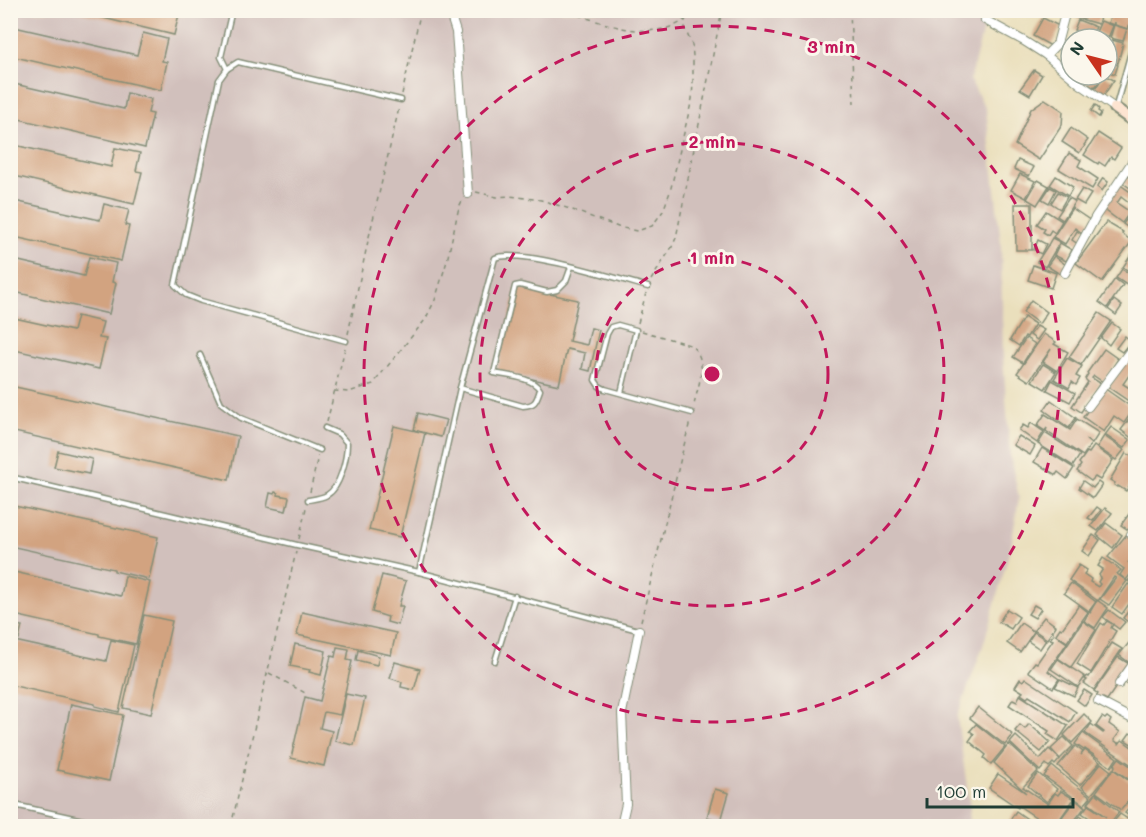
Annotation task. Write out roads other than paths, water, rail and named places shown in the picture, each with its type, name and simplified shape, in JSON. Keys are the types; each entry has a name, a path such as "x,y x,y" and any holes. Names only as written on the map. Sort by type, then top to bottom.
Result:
{"street":[{"path":"449,10 456,32 468,194"},
{"path":"1046,56 1057,44 1066,10"},
{"path":"985,20 1046,56 1080,84 1136,123"},
{"path":"1065,273 1096,216 1136,156"},
{"path":"1088,407 1136,343"},
{"path":"621,826 626,804 622,713 639,630"},
{"path":"1119,684 1136,660"},
{"path":"1098,701 1136,721"}],"lane":[{"path":"226,69 221,57 232,10"},
{"path":"1115,108 1136,34"},
{"path":"346,341 201,302 186,295 176,285 219,80 226,69 238,62 401,100"},
{"path":"419,572 460,388 495,258 502,255 539,259 648,287"},
{"path":"460,388 523,406 536,402 540,390 537,384 494,374 515,286 520,285 547,292 557,290 566,280 571,267"},
{"path":"621,393 636,330 618,325 611,327 607,334 595,380 599,386 605,389 692,413"},
{"path":"200,356 221,403 241,418 320,450"},
{"path":"308,500 327,495 337,486 347,453 347,443 339,434 325,428"},
{"path":"10,477 419,572 639,630"},
{"path":"495,661 515,596"},
{"path":"10,804 110,826"}]}
